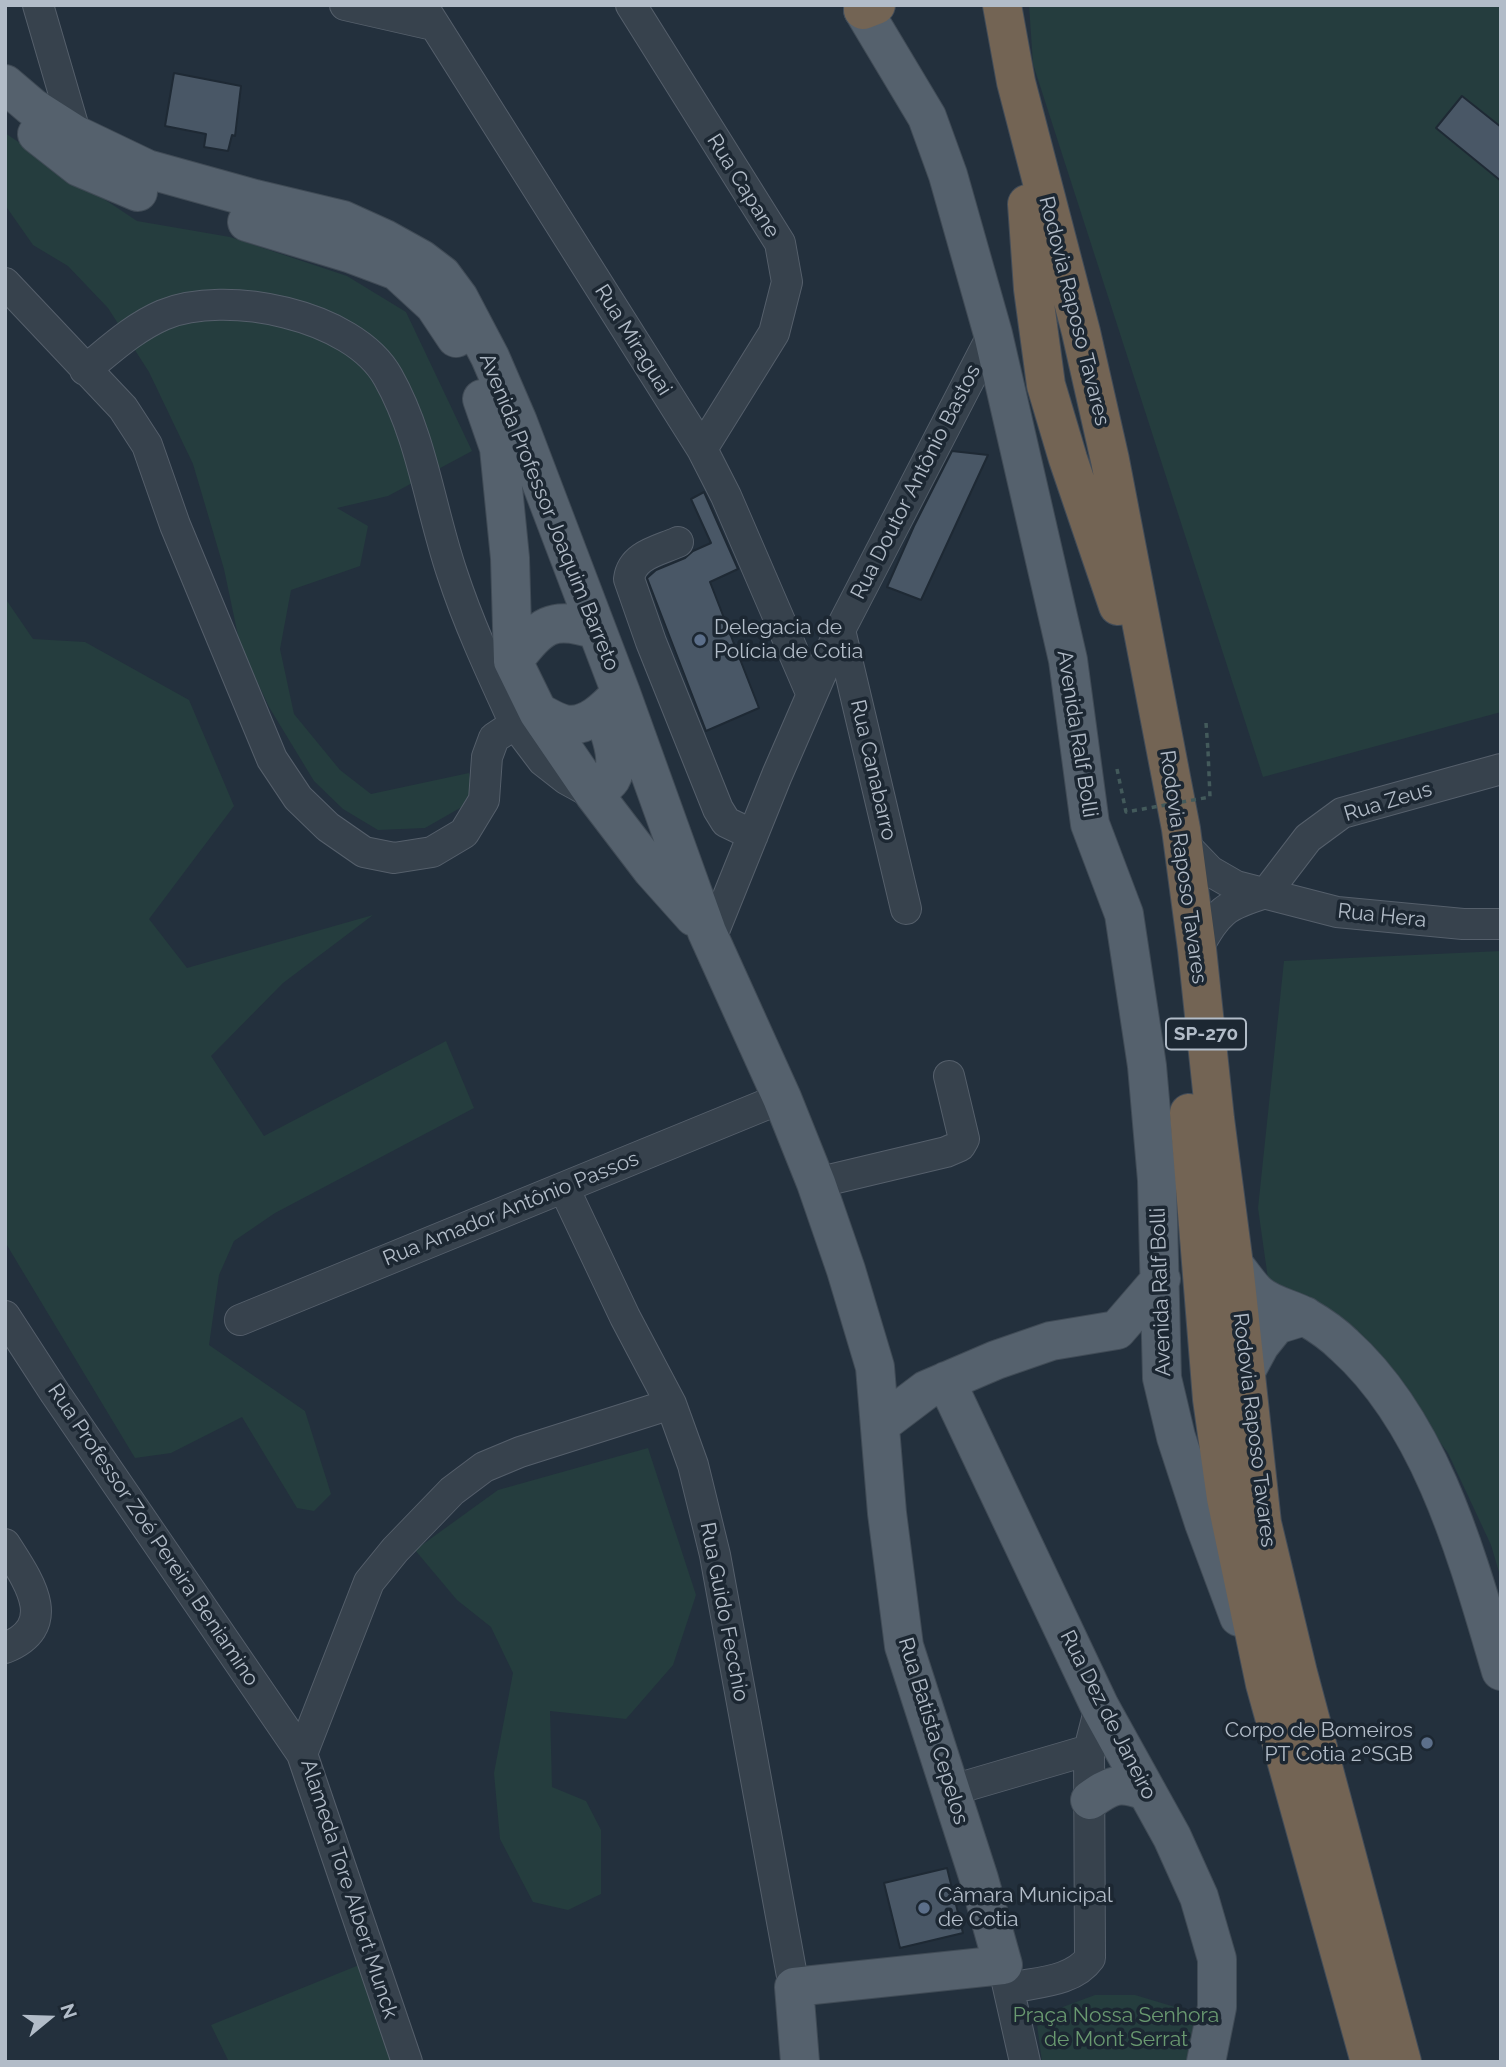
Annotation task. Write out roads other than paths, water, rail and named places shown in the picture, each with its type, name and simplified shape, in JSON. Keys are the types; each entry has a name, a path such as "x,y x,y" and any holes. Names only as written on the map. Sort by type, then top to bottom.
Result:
{"highway":[{"name":"Rodovia Raposo Tavares","path":"992,7 1016,82 1081,332 1110,460 1182,836 1262,1523 1298,1673 1402,2062"},
{"name":"Rodovia Raposo Tavares","path":"992,7 1027,204 1033,289 1046,385 1068,459 1124,622 1175,936 1212,1399 1226,1498 1265,1684 1370,2062"}],"main road":[{"name":"Avenida Ralf Bolli","path":"866,7 927,117 947,175 993,334 1068,660 1090,824 1124,914 1147,1066 1157,1180 1162,1378 1176,1437 1204,1524 1265,1684"},
{"name":"Avenida Professor Joaquim Barreto","path":"5,84 32,107 76,135 147,169 344,220 385,239 421,259 442,275 459,298 504,390 597,630 612,703 708,936 782,1098 816,1182 875,1367"},
{"name":"Avenida Professor Joaquim Barreto","path":"5,109 79,167 143,194 242,220 397,271 434,305 467,355 499,447 510,558 513,662 527,718 594,794 652,870 708,936"},
{"path":"513,662 535,634 552,624 573,623 597,630"},
{"path":"527,718 565,724 585,721 612,703"},
{"path":"594,794 610,781 615,767 612,703"},
{"path":"1234,1265 1257,1293 1274,1304 1305,1316 1343,1343 1373,1376 1417,1438 1464,1547 1501,1671"},
{"path":"881,1424 936,1385 996,1360 1051,1341 1116,1330 1161,1279"},
{"path":"1246,1371 1260,1345 1276,1325 1305,1316"},
{"path":"1116,1330 1161,1356"},
{"path":"875,1367 936,1385"},
{"name":"Rua Batista Cepelos","path":"875,1367 887,1513 904,1646 979,1879 1006,1976"},
{"name":"Rua Dez de Janeiro","path":"936,1385 1085,1670 1100,1707 1172,1837 1199,1897 1217,1959 1217,2007 1206,2062"},
{"path":"1090,1800 1109,1787 1129,1785 1145,1791"},
{"path":"794,1987 1006,1976"},
{"name":"Rua Guido Fecchio","path":"794,1987 800,2062"}],"street":[{"path":"38,5 76,135"},
{"path":"345,5 427,15"},
{"name":"Rua Capane","path":"631,5 779,243 787,282 774,333 702,449"},
{"name":"Rua Miraguai","path":"427,15 702,449 726,496 811,693"},
{"path":"5,283 85,370 123,408 148,445 175,525 272,759 298,797 328,827 364,852 394,858 432,852 464,833 484,800 487,757 494,738 527,718 476,639 451,572 407,414 387,374 359,345 321,324 282,310 236,305 196,307 164,315 135,330 85,370"},
{"name":"Rua Doutor Antônio Bastos","path":"708,936 840,630 993,334"},
{"path":"678,542 637,560 630,569 629,579 718,809 726,822 753,835"},
{"name":"Rua Canabarro","path":"840,630 906,909"},
{"name":"Rua Zeus","path":"1265,893 1308,838 1342,813 1501,769"},
{"name":"Rua Hera","path":"1182,836 1210,871 1236,886 1337,912 1464,924 1501,924"},
{"path":"1197,949 1215,918 1237,902 1265,893"},
{"path":"816,1182 946,1152 960,1146 964,1139 949,1076"},
{"name":"Rua Amador Antônio Passos","path":"240,1320 782,1098"},
{"name":"Rua Guido Fecchio","path":"564,1188 625,1317 671,1404 693,1465 715,1555 794,1987"},
{"name":"Rua Professor Zoé Pereira Beniamino","path":"5,1315 55,1393 302,1754"},
{"name":"Alameda Tore Albert Munck","path":"407,2062 302,1754 369,1582 452,1492 484,1467 520,1452 671,1404"},
{"path":"5,1544 33,1588 36,1618 22,1642 5,1648"},
{"path":"1025,2062 1006,1976 1072,1975 1082,1969 1090,1958 1089,1750 1100,1707"},
{"path":"949,1791 1089,1750"}],"place":[{"name":"Delegacia de Polícia de Cotia","path":"700,640"},
{"name":"Corpo de Bomeiros PT Cotia 2ºSGB","path":"1427,1743"},
{"name":"Câmara Municipal de Cotia","path":"924,1908"}],"park label":[{"name":"Praça Nossa Senhora de Mont Serrat","path":"1116,2028"}]}
